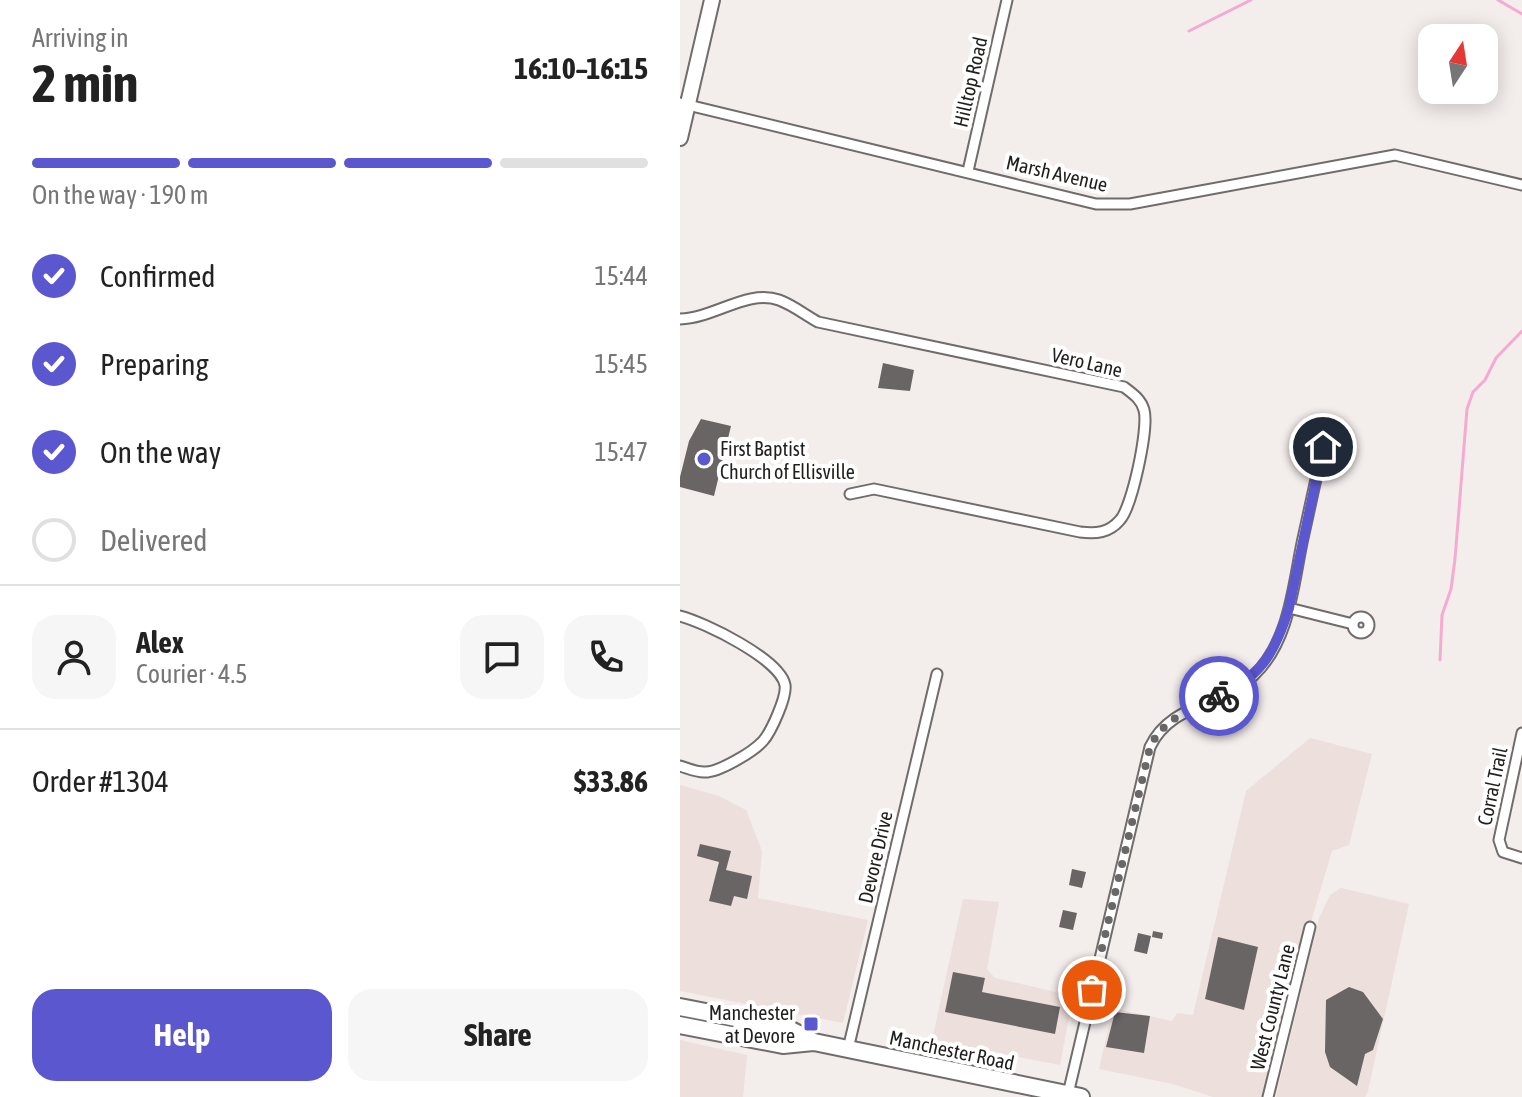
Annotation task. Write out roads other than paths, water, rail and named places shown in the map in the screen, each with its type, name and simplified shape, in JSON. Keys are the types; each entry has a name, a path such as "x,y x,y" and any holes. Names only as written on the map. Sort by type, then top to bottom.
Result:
{"highway":[{"name":"Manchester Road","path":"680,1007 787,1028 814,1042 1074,1096"},
{"path":"688,1027 729,1017"},
{"name":"Manchester Road","path":"688,1027 783,1045 814,1042"}],"main road":[{"path":"680,138 684,104 712,0"}],"street":[{"name":"Hilltop Road","path":"968,171 1007,0"},
{"name":"Marsh Avenue","path":"684,104 1096,204 1130,204 1395,155 1522,185"},
{"name":"Vero Lane","path":"680,319 712,314 752,298 777,300 818,322 1124,387 1141,402 1145,412 1145,438 1125,513 1106,531 1080,532 874,489 850,494"},
{"path":"1074,1096 1150,747 1157,732 1171,719 1242,685 1255,675 1272,651 1289,608 1323,447"},
{"path":"1289,608 1353,624"},
{"path":"680,616 708,624 723,633 768,663 785,684 784,698 772,725 756,747 705,773 680,766"},
{"name":"Devore Drive","path":"848,1049 937,674"},
{"name":"Corral Trail","path":"1522,733 1500,835 1500,847 1507,855 1522,858"},
{"name":"West County Lane","path":"1268,1097 1310,927"}],"waterway":[{"path":"1189,31 1251,0"},
{"path":"1498,0 1522,14"},
{"path":"1440,660 1442,615 1451,589 1455,559 1467,409 1473,392 1485,380 1496,358 1522,331"}],"place":[{"name":"First Baptist Church of Ellisville","path":"704,459"},
{"name":"Manchester at Devore","path":"811,1024"}]}
